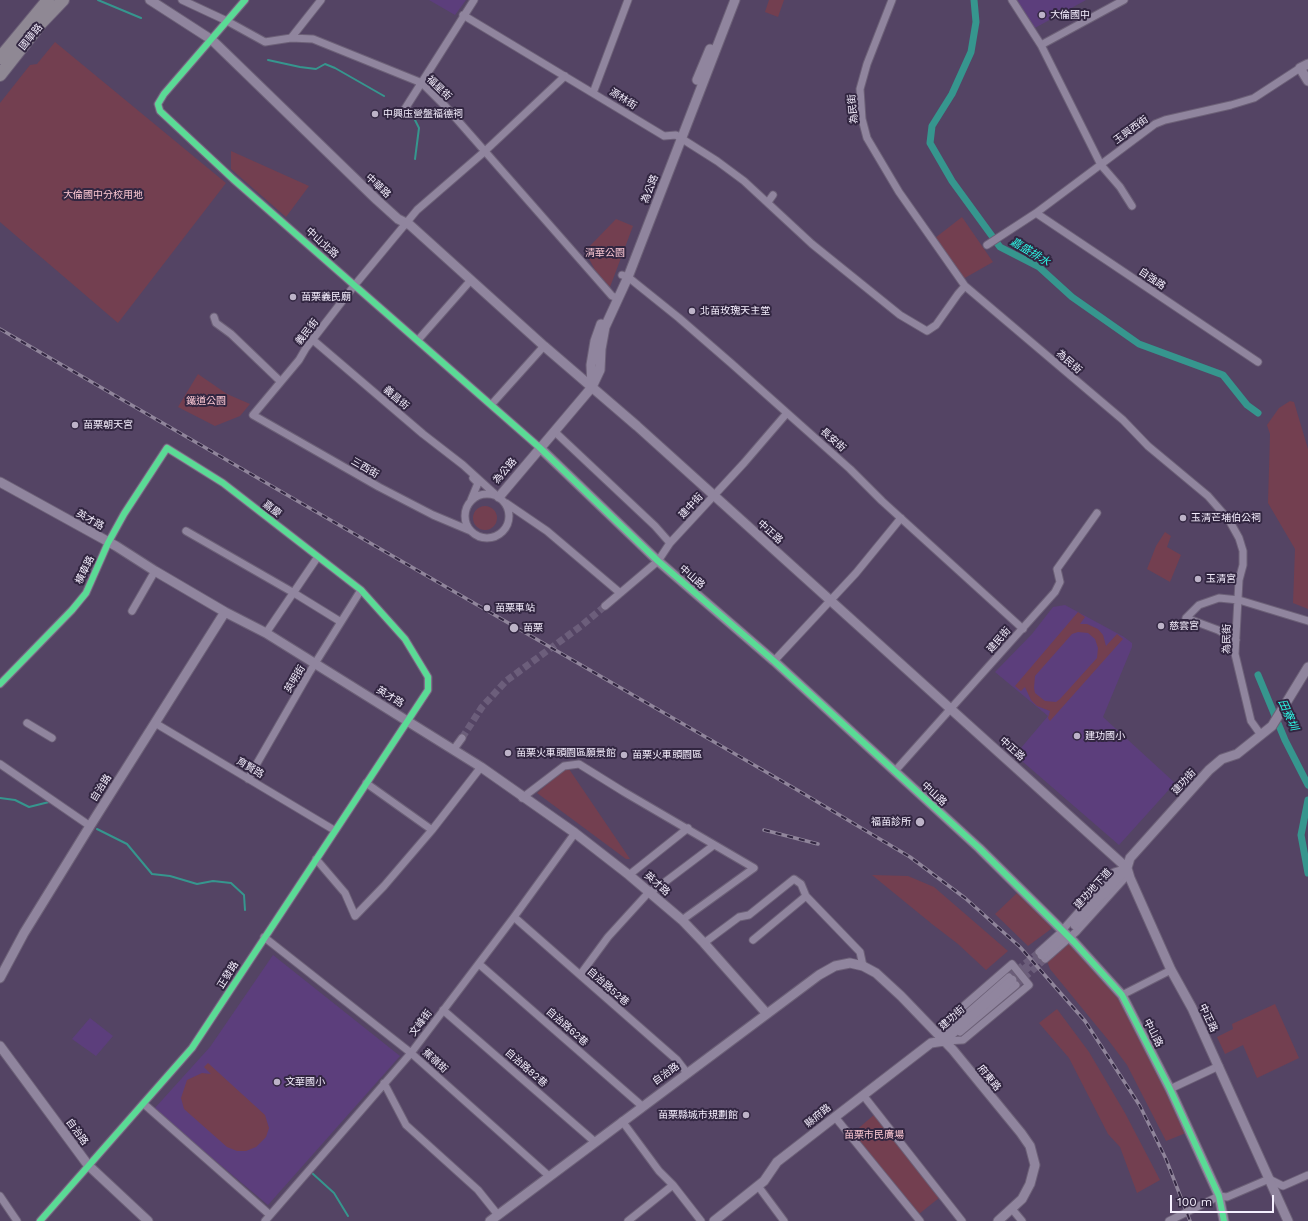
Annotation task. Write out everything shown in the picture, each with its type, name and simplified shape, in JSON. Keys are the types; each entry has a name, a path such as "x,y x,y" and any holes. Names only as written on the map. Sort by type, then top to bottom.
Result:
{"main road":[{"name":"國華路","path":"0,58 48,0"},
{"name":"國華路","path":"0,75 41,23 63,0"}],"street":[{"name":"中華路","path":"150,0 212,40 334,160 398,219 406,223 592,387"},
{"name":"福星街","path":"182,0 227,21 265,42 291,38 313,39 422,83 615,297"},
{"name":"中山北路","path":"245,0 164,94 158,104 160,111 228,175 290,227 354,286 418,340 539,447"},
{"path":"291,38 320,0"},
{"path":"401,115 463,15 474,0"},
{"path":"593,93 628,0"},
{"name":"為公路","path":"679,137 729,0"},
{"name":"為公路","path":"497,496 592,387 591,365 595,341 625,276 679,137 735,0"},
{"name":"為民街","path":"892,0 867,64 860,89 862,119 867,138 899,192 965,286 1122,420 1148,446 1208,496 1229,520 1239,538 1243,551 1235,654 1251,721 1261,735"},
{"path":"1012,0 1041,45 1101,164 1120,187 1132,206"},
{"path":"1041,45 1124,0"},
{"name":"源林街","path":"463,15 664,136 679,137 717,161 768,202 825,254 900,314 927,331 936,325 965,286"},
{"path":"1304,66 1308,81"},
{"name":"玉興西街","path":"987,246 1010,229 1036,213 1155,124 1165,120 1231,105 1254,98 1304,66"},
{"name":"義民街","path":"253,415 299,360 354,286 417,210 442,186 484,152 565,76"},
{"path":"768,202 773,195"},
{"name":"自強路","path":"1036,213 1258,362"},
{"name":"長安街","path":"625,276 679,318 787,413 850,469 901,518 1023,629"},
{"path":"418,340 471,280"},
{"path":"214,318 216,323 231,334 280,381"},
{"name":"義昌街","path":"313,340 423,434 468,469 497,496"},
{"path":"491,405 544,346"},
{"name":"中正路","path":"592,387 1128,868 1130,878 1171,970 1192,1008 1288,1221"},
{"name":"建中街","path":"605,606 619,592 658,561 670,543 787,413"},
{"name":"三西街","path":"253,415 379,487 433,515 471,531"},
{"path":"554,431 655,526 670,543"},
{"name":"中山路","path":"539,447 658,561 774,661 979,848 1122,995 1170,1089 1219,1196 1224,1221"},
{"name":"橫車路","path":"0,684 72,610 86,593 108,543 124,514 167,448"},
{"name":"嘉慶","path":"167,448 223,483 317,558 361,590 405,639 428,678 428,690 407,720"},
{"path":"468,469 472,477 478,483 465,512 467,526 471,531 477,536 484,538 499,534 504,530 509,517 506,503"},
{"name":"英才路","path":"0,482 108,543 225,612 266,633 481,767 522,798 575,833 629,875 682,920 767,1014"},
{"name":"為公路","path":"471,500 483,494 497,496 547,530 619,592"},
{"name":"建民街","path":"895,771 1055,592 1060,582 1057,569 1097,513"},
{"path":"774,661 856,573 901,518"},
{"path":"186,531 294,593 341,622"},
{"path":"266,633 317,558"},
{"path":"132,610 155,571"},
{"name":"英明街","path":"248,779 315,664 361,590"},
{"path":"1236,640 1218,630 1186,618 1199,605 1219,598 1239,600 1308,621"},
{"name":"自治路","path":"0,978 24,933 90,825 225,612"},
{"name":"建功街","path":"1128,868 1130,858 1210,770 1222,759 1237,754 1272,726 1308,667"},
{"name":"正發路","path":"40,1221 192,1048 407,720"},
{"path":"27,723 52,738"},
{"name":"育賢路","path":"155,723 334,830"},
{"path":"454,749 462,738"},
{"path":"0,764 90,825"},
{"path":"522,798 564,766 579,764 754,868 682,920"},
{"path":"316,859 345,893 355,916 384,886 432,830 481,767"},
{"path":"366,783 432,830"},
{"path":"629,875 688,828"},
{"name":"文峰街","path":"265,1221 410,1053 479,964 575,833"},
{"path":"580,975 608,937 649,892 658,888 714,845"},
{"path":"1065,935 1114,872 1128,868"},
{"path":"1042,955 1124,879 1128,868"},
{"name":"建功地下道","path":"1075,925 1128,868"},
{"path":"704,943 739,917 749,915 794,879 801,884 806,896 860,952 863,966"},
{"path":"753,940 806,896"},
{"name":"自治路52巷","path":"514,917 677,1060 686,1073"},
{"name":"蕉嶺街","path":"264,937 410,1053 549,1176"},
{"name":"自治路","path":"490,1221 819,975 835,966 850,963 863,966"},
{"name":"自治路62巷","path":"479,964 642,1106"},
{"path":"1012,964 1029,985 963,1040 944,1041 943,1024 1012,964"},
{"name":"府東路","path":"863,966 876,973 885,981 944,1041 1021,1133 1032,1152 1034,1165 1030,1184 1022,1199 998,1221"},
{"path":"1122,995 1171,970"},
{"name":"建功街","path":"944,1041 1012,981"},
{"name":"自治路82巷","path":"443,1010 595,1142"},
{"name":"縣府路","path":"714,1221 764,1181 777,1162 931,1043 944,1041"},
{"name":"自治路","path":"0,1046 88,1165 148,1221"},
{"path":"1170,1089 1219,1066"},
{"path":"384,1083 406,1125 472,1185 498,1215"},
{"path":"863,1095 962,1221"},
{"path":"144,1104 270,1215"},
{"path":"835,1117 920,1221"},
{"path":"622,1121 659,1171 673,1185 701,1221"},
{"path":"1169,1221 1219,1196 1227,1197 1269,1179 1283,1186 1308,1175"},
{"path":"628,1221 673,1185"},
{"path":"758,1186 784,1221"},
{"path":"0,1196 18,1221"},
{"path":"1012,1209 1022,1221"}],"shaded area":[{"path":"429,0 466,0 455,15"},
{"name":"大倫國中","path":"1016,0 1086,0 1033,29"},
{"name":"建功國小","path":"1065,605 1124,637 1132,643 1132,647 1103,717 1175,783 1119,845 1015,755 1048,716 995,672 1032,634 1053,607"},
{"name":"文華國小","path":"273,955 400,1056 268,1205 154,1109 210,1047"},
{"path":"90,1018 113,1036 96,1056 72,1039"}],"green space":[{"path":"769,0 784,0 778,17 765,12"},
{"name":"大倫國中分校用地","path":"55,42 226,183 118,323 0,222 0,103 30,65 37,64"},
{"path":"231,151 309,186 286,217 231,169"},
{"path":"962,217 993,262 963,279 935,238"},
{"name":"清華公園","path":"616,219 633,226 610,287 595,270 585,251"},
{"name":"鐵道公園","path":"198,374 227,394 250,404 240,416 215,426 178,407"},
{"path":"1290,401 1294,402 1308,449 1308,609 1293,603 1295,549 1268,503 1270,434 1267,425 1279,408"},
{"path":"485,506 494,509 497,518 494,527 485,530 476,527 473,518 476,509"},
{"path":"1165,532 1171,536 1167,547 1181,555 1170,582 1147,569 1156,546"},
{"path":"1078,612 1085,617 1080,624 1087,624 1098,629 1103,635 1106,646 1117,634 1123,639 1050,721 1048,718 1050,711 1037,706 1031,700 1025,687 1021,691 1015,686","holes":["1078,632 1088,633 1095,639 1098,648 1097,658 1060,699 1056,702 1045,701 1035,693 1035,676 1072,634"]},
{"path":"565,769 569,769 630,859 626,859 537,793"},
{"path":"872,875 908,876 934,887 1008,951 986,970 958,944"},
{"path":"1017,893 1050,924 1051,929 1028,946 995,914"},
{"path":"1070,943 1120,998 1186,1133 1166,1141 1127,1065 1050,969 1047,961"},
{"path":"1275,1004 1299,1058 1257,1078 1243,1045 1225,1054 1217,1037 1233,1029 1232,1024"},
{"path":"1057,1009 1089,1052 1125,1113 1160,1180 1137,1193 1120,1147 1108,1134 1069,1058 1039,1023"},
{"path":"208,1063 265,1115 269,1128 266,1137 256,1147 246,1151 237,1151 227,1147 184,1109 181,1098 187,1080 202,1073 211,1074 204,1067"},
{"name":"苗栗市民廣場","path":"875,1114 939,1198 919,1214 853,1133"}],"waterway":[{"path":"98,0 141,18"},
{"name":"嘉盛排水","path":"974,0 976,22 971,52 952,94 932,126 930,143 952,181 1000,247 1039,267 1072,297 1139,344 1223,375 1247,405 1258,413"},
{"path":"268,60 316,69 325,64 335,68 384,96"},
{"path":"413,116 419,128 415,159"},
{"name":"田寮圳","path":"1258,675 1285,740 1308,785"},
{"path":"0,798 15,800 29,807 49,802"},
{"name":"田寮圳","path":"1308,800 1301,835 1308,873"},
{"path":"97,829 127,844 152,874 170,876 197,884 213,881 231,883 244,895 245,910"},
{"path":"312,1173 334,1193 348,1216"}],"tunnel":[{"path":"462,738 482,707 506,681 581,626 605,606"},
{"path":"1009,977 1039,952"},
{"path":"1012,980 1042,955"},
{"path":"1016,985 1045,959"}],"railway":[{"path":"0,329 799,791 910,857 965,898 1020,947 1085,1021 1140,1106 1166,1159 1190,1221"},
{"path":"764,830 818,844"}],"cycle path":[{"path":"245,0 164,94 158,104 160,111 233,179 539,447 658,561 774,661 979,848 1074,942 1122,995 1170,1089 1219,1196 1224,1221"},
{"path":"0,684 72,610 86,593 108,543 124,514 167,448 223,483 361,590 405,639 428,677 428,690 192,1048 40,1221"}],"place":[{"name":"大倫國中","path":"1042,15"},
{"name":"中興庒營盤福德祠","path":"375,114"},
{"name":"苗栗義民廟","path":"293,297"},
{"name":"北苗玫瑰天主堂","path":"692,311"},
{"name":"苗栗朝天宮","path":"75,425"},
{"name":"玉清芒埔伯公祠","path":"1183,518"},
{"name":"玉清宮","path":"1198,579"},
{"name":"苗栗車站","path":"487,608"},
{"name":"慈雲宮","path":"1161,626"},
{"name":"苗栗","path":"514,628"},
{"name":"建功國小","path":"1077,736"},
{"name":"苗栗火車頭園區願景館","path":"508,753"},
{"name":"苗栗火車頭園區","path":"624,755"},
{"name":"福苗診所","path":"920,822"},
{"name":"文華國小","path":"277,1082"},
{"name":"苗栗縣城市規劃館","path":"746,1115"}]}
